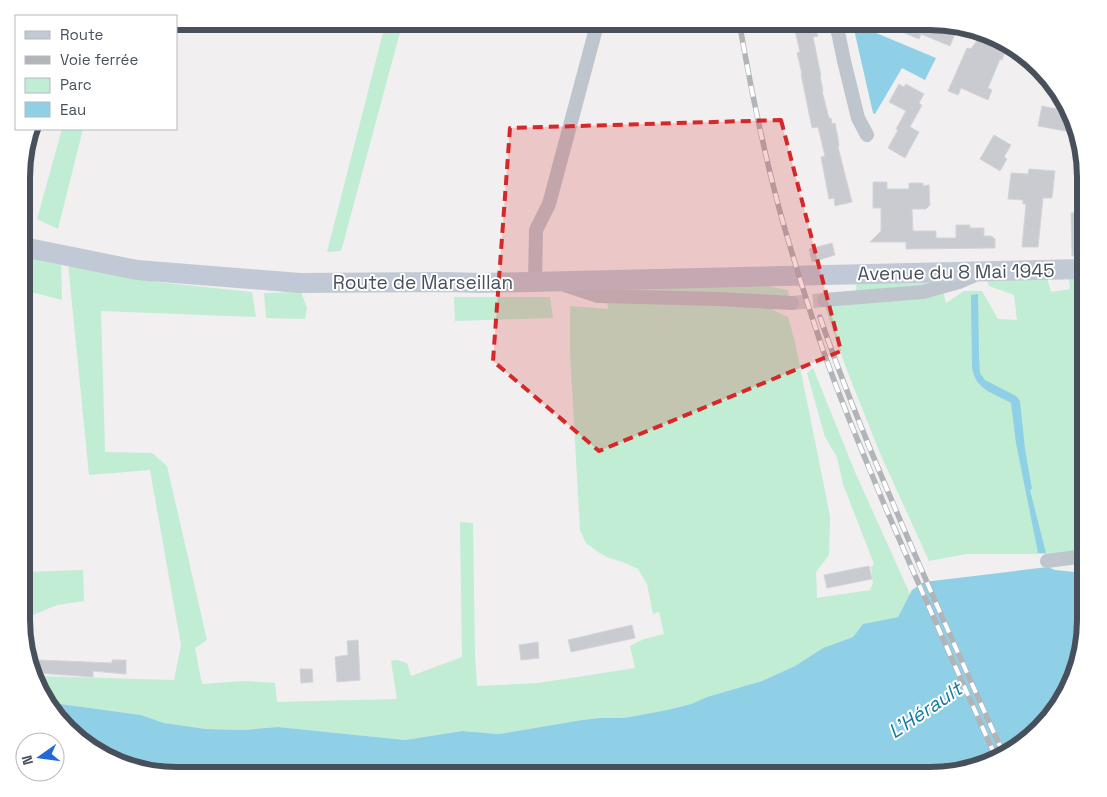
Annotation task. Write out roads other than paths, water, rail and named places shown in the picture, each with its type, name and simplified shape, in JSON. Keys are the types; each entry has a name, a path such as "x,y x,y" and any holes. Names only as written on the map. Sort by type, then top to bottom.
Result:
{"main road":[{"name":"Route de Marseillan","path":"30,248 137,270 300,283 482,283 826,275"},
{"name":"Avenue du 8 Mai 1945","path":"826,275 1077,269"}],"street":[{"path":"596,30 549,204 536,230 545,281 598,296 792,302"},
{"path":"838,30 858,118 867,135"},
{"path":"824,300 923,292 959,282 982,272"},
{"path":"1047,561 1077,557"}],"water":[{"path":"854,30 869,30 936,58 925,80 902,68 875,114 873,113"},
{"path":"978,294 980,373 985,380 1016,396 1020,401 1025,449 1032,489 1030,490 1046,553 1038,553 1016,443 1011,403 986,390 974,375 972,367 971,295"},
{"name":"L'Hérault","path":"1048,567 1055,570 1077,572 1077,629 1074,648 1062,685 1047,709 1027,730 995,752 949,766 168,767 130,759 112,752 88,737 73,724 57,703 141,715 164,723 206,729 243,730 278,727 405,740 462,731 498,734 582,720 623,718 691,704 707,697 762,681 795,666 823,648 853,637 863,624 898,617 912,590 924,582"}],"tunnel":[{"path":"792,303 824,300"}],"railway":[{"path":"741,30 748,73 777,201 823,350 884,504 994,753"},
{"path":"820,317 875,461 1001,748"}]}
